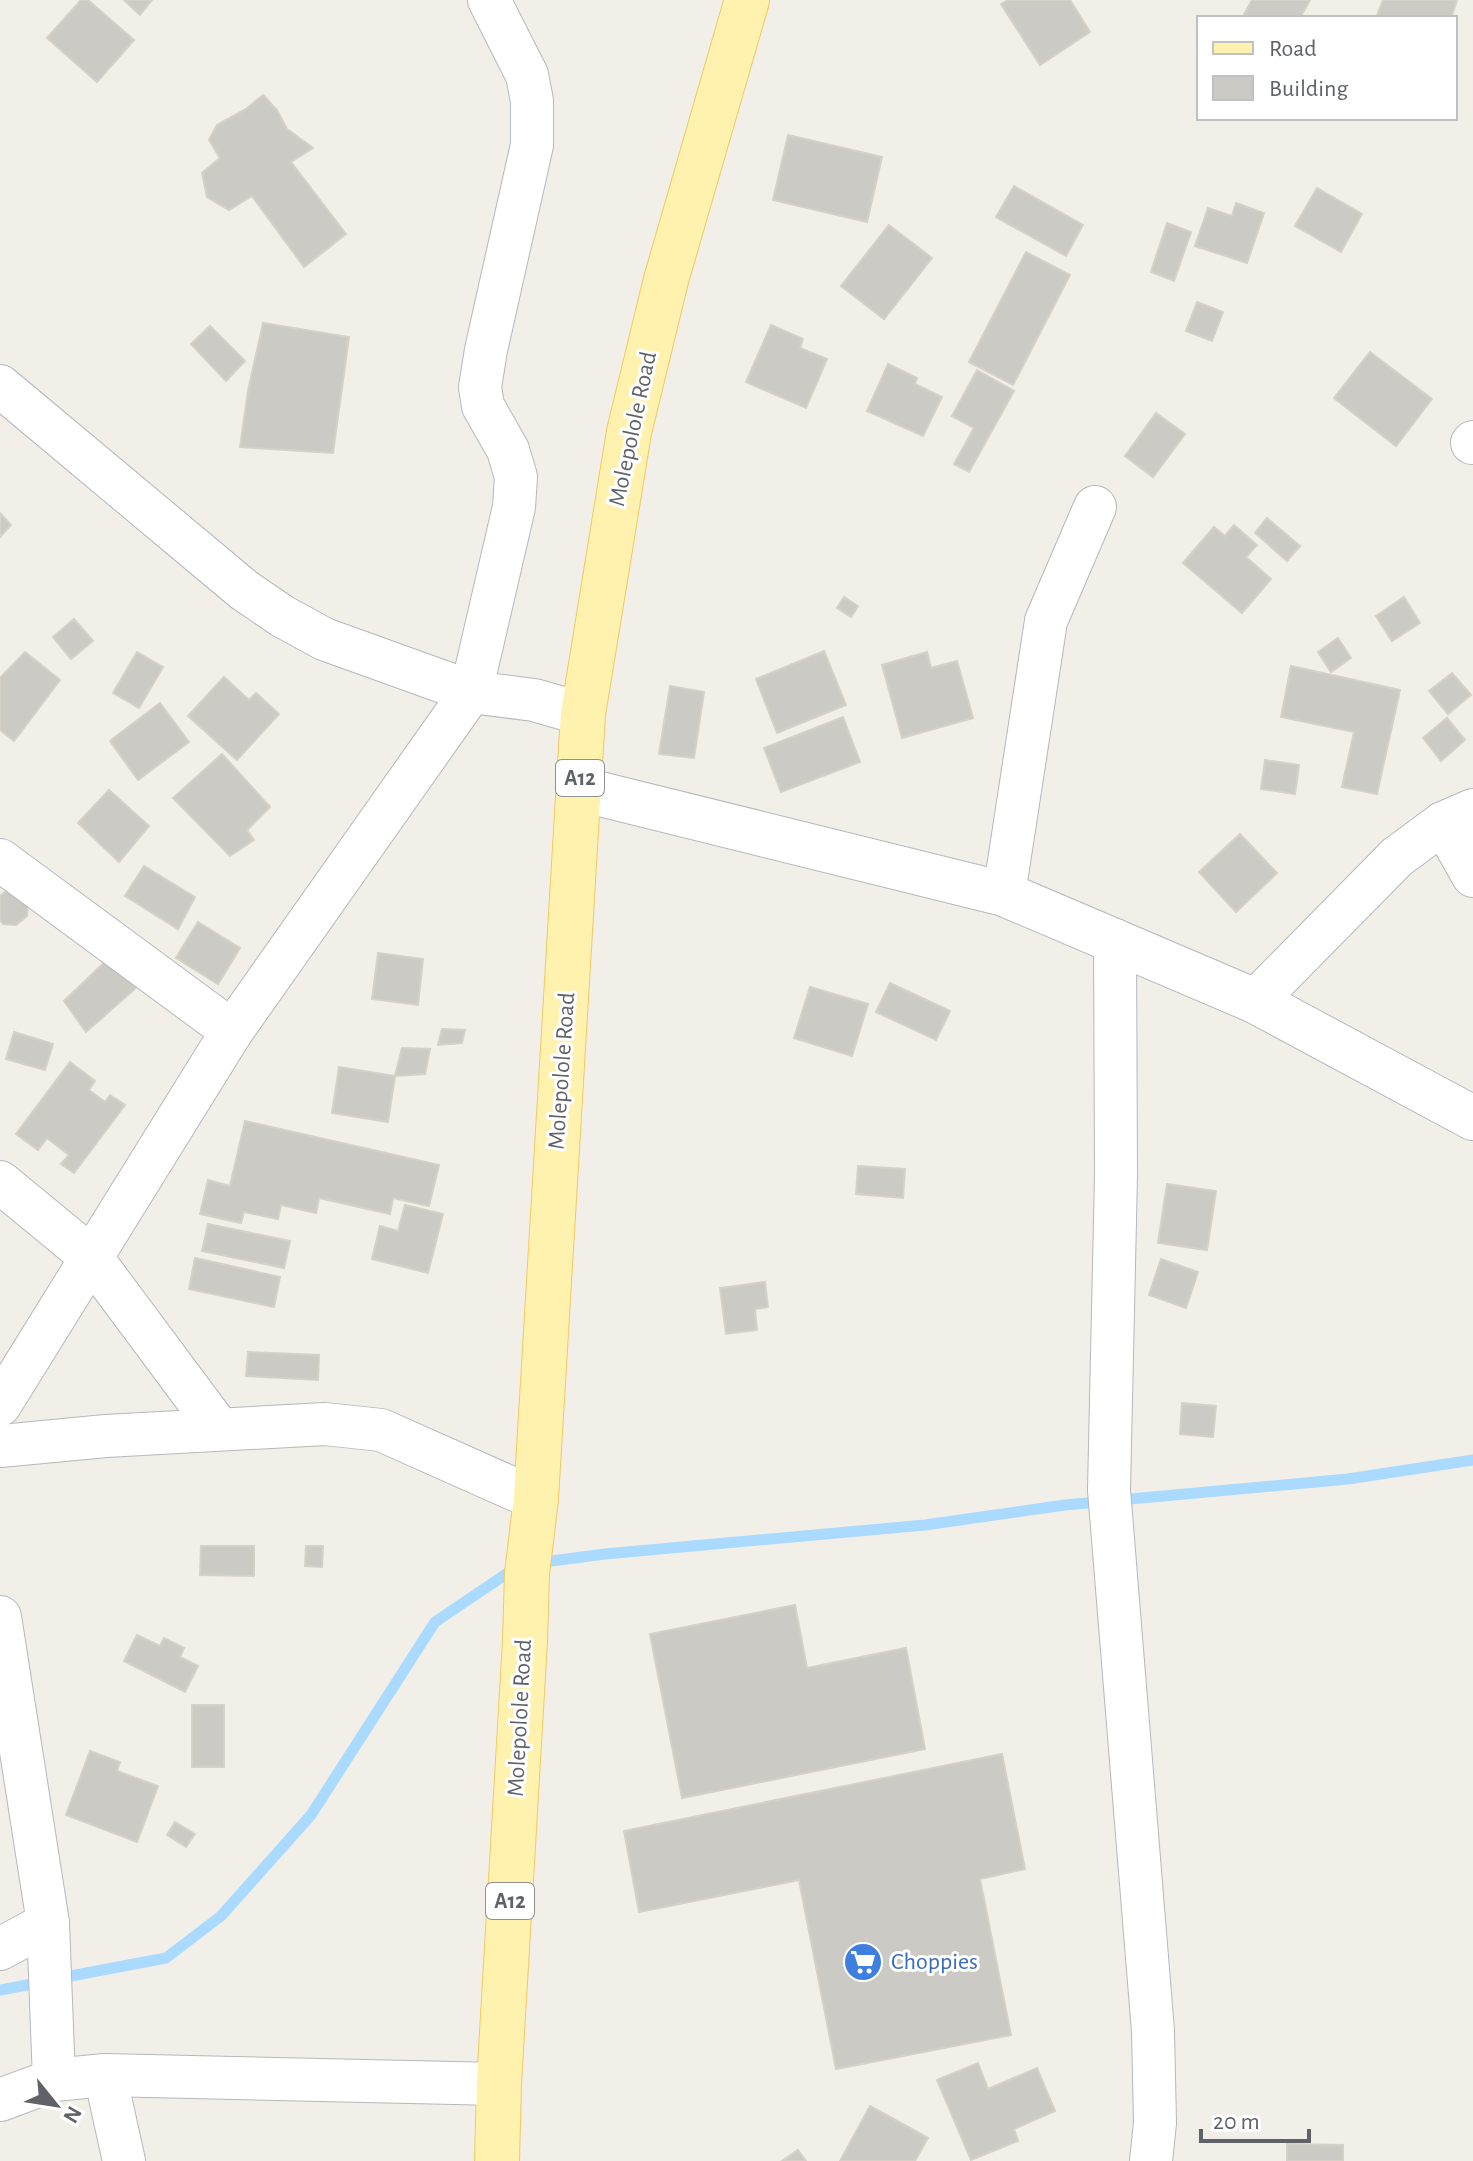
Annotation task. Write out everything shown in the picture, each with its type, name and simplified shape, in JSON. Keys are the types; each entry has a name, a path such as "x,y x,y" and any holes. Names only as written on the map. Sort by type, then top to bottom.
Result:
{"main road":[{"name":"Molepolole Road","path":"497,2161 527,1574 536,1499 583,714 629,432 666,280 747,0"}],"street":[{"path":"0,1405 232,1031 471,692 514,507 516,477 508,450 483,406 480,387 532,145 532,101 527,75 489,0"},
{"path":"0,386 244,590 282,616 324,639 471,692 534,700 583,714"},
{"path":"1004,894 1046,621 1095,507"},
{"path":"580,789 1004,894 1255,1001 1473,1118"},
{"path":"1255,1001 1397,857 1458,817 1473,876"},
{"path":"0,860 232,1031"},
{"path":"1115,940 1116,1175 1109,1490 1153,2031 1155,2123 1151,2161"},
{"path":"0,1182 91,1257 219,1429"},
{"path":"0,1446 106,1436 325,1424 381,1430 536,1499"},
{"path":"0,1617 48,1923 54,2080"},
{"path":"0,1949 48,1923"},
{"path":"105,2075 124,2161"},
{"path":"0,2100 54,2080 105,2075 499,2084"}],"building":[{"path":"81,0 88,0 134,40 97,82 47,38"},
{"path":"124,0 152,0 140,15"},
{"path":"1008,0 1070,0 1090,32 1040,65 1001,4"},
{"path":"1252,0 1310,0 1301,16 1243,16"},
{"path":"1383,0 1457,0 1452,16 1377,16"},
{"path":"263,95 277,110 287,129 313,148 291,162 346,234 304,267 252,196 229,210 207,197 202,173 220,158 209,140 217,125 246,109"},
{"path":"788,135 882,157 867,222 773,200"},
{"path":"1014,186 1083,225 1066,256 996,217"},
{"path":"1317,188 1362,214 1341,252 1295,226"},
{"path":"1236,203 1264,213 1247,263 1195,246 1208,208 1232,216"},
{"path":"1167,223 1191,232 1174,281 1151,272"},
{"path":"889,225 932,258 884,319 841,286"},
{"path":"1026,252 1070,275 1013,385 969,362"},
{"path":"1197,302 1223,312 1212,341 1186,331"},
{"path":"263,323 349,337 333,453 240,447"},
{"path":"771,325 803,339 800,348 827,359 806,408 746,382"},
{"path":"210,326 245,361 226,381 191,344"},
{"path":"1370,352 1432,399 1396,446 1334,398"},
{"path":"888,364 917,378 915,384 942,397 923,436 867,411"},
{"path":"977,370 1014,391 969,472 954,464 974,428 952,416"},
{"path":"1156,413 1185,434 1153,477 1125,456"},
{"path":"0,513 11,525 0,537"},
{"path":"1267,518 1300,546 1287,561 1255,533"},
{"path":"1234,525 1257,545 1246,557 1271,579 1242,613 1183,563 1214,527 1225,536"},
{"path":"844,597 858,606 851,617 837,608"},
{"path":"1404,597 1420,623 1392,641 1376,616"},
{"path":"74,619 93,641 71,659 53,637"},
{"path":"1338,638 1351,658 1331,672 1318,652"},
{"path":"824,651 846,705 777,733 756,679"},
{"path":"25,652 60,680 14,741 0,730 0,678"},
{"path":"137,652 163,667 139,708 113,693"},
{"path":"927,652 931,668 957,661 973,718 902,738 882,665"},
{"path":"1291,666 1400,690 1377,794 1342,787 1354,732 1281,717"},
{"path":"1452,673 1471,695 1448,714 1429,691"},
{"path":"224,677 249,700 256,693 279,714 237,760 188,716"},
{"path":"670,686 704,692 694,758 659,754"},
{"path":"160,703 189,742 138,780 110,741"},
{"path":"843,717 860,762 781,792 764,748"},
{"path":"1447,718 1465,740 1441,761 1423,738"},
{"path":"222,754 270,807 247,830 254,840 230,856 173,798"},
{"path":"1265,760 1299,765 1295,794 1261,789"},
{"path":"109,790 149,826 119,862 78,823"},
{"path":"1240,834 1277,873 1236,912 1199,872"},
{"path":"144,866 195,897 178,929 125,896"},
{"path":"6,891 19,892 28,902 27,916 16,925 3,924 0,920 0,896"},
{"path":"198,922 240,948 218,984 176,958"},
{"path":"378,953 423,959 418,1005 372,999"},
{"path":"110,957 137,987 86,1032 64,1001"},
{"path":"890,983 950,1011 936,1040 876,1012"},
{"path":"810,987 868,1004 852,1056 794,1038"},
{"path":"442,1029 465,1030 462,1043 438,1045"},
{"path":"14,1032 53,1044 45,1070 6,1059"},
{"path":"402,1048 430,1049 425,1074 395,1076"},
{"path":"70,1062 95,1081 89,1090 105,1102 110,1095 125,1105 74,1173 61,1164 69,1155 47,1138 38,1150 16,1134"},
{"path":"339,1067 395,1076 388,1122 332,1113"},
{"path":"245,1121 439,1165 429,1206 393,1198 390,1214 319,1198 316,1213 281,1205 278,1219 244,1212 241,1223 200,1214 208,1180 230,1186"},
{"path":"858,1166 905,1169 903,1198 856,1194"},
{"path":"1167,1184 1216,1191 1207,1250 1158,1243"},
{"path":"405,1205 443,1214 428,1273 372,1259 380,1226 398,1231"},
{"path":"208,1224 290,1241 284,1268 202,1251"},
{"path":"195,1258 280,1277 274,1307 189,1289"},
{"path":"1161,1259 1198,1272 1186,1308 1149,1295"},
{"path":"765,1282 768,1307 755,1309 757,1330 726,1334 720,1288"},
{"path":"248,1352 319,1355 318,1380 246,1376"},
{"path":"1182,1403 1216,1406 1213,1437 1180,1434"},
{"path":"201,1546 254,1546 254,1576 200,1575"},
{"path":"306,1546 323,1546 322,1567 305,1566"},
{"path":"795,1605 807,1668 906,1648 925,1749 682,1798 650,1634"},
{"path":"137,1635 160,1646 164,1638 184,1648 180,1657 198,1666 185,1692 124,1661"},
{"path":"192,1705 224,1705 224,1767 192,1767"},
{"path":"90,1751 120,1762 117,1771 158,1786 137,1842 66,1815"},
{"path":"1002,1754 1025,1869 980,1879 1011,2035 836,2069 799,1880 639,1912 624,1831"},
{"path":"175,1822 195,1834 186,1847 167,1835"},
{"path":"978,2063 988,2089 1037,2068 1055,2111 1014,2129 1018,2141 971,2160 937,2080"},
{"path":"870,2106 928,2138 915,2161 840,2161"},
{"path":"1287,2144 1343,2145 1343,2161 1287,2161"},
{"path":"798,2150 806,2161 782,2161"}],"waterway":[{"path":"536,1563 925,1525 1065,1505 1348,1479 1473,1460"},
{"path":"60,1978 166,1958 221,1916 311,1815 435,1622 515,1568"},
{"path":"0,1990 43,1982"}],"place":[{"name":"Choppies","path":"863,1962"}]}
